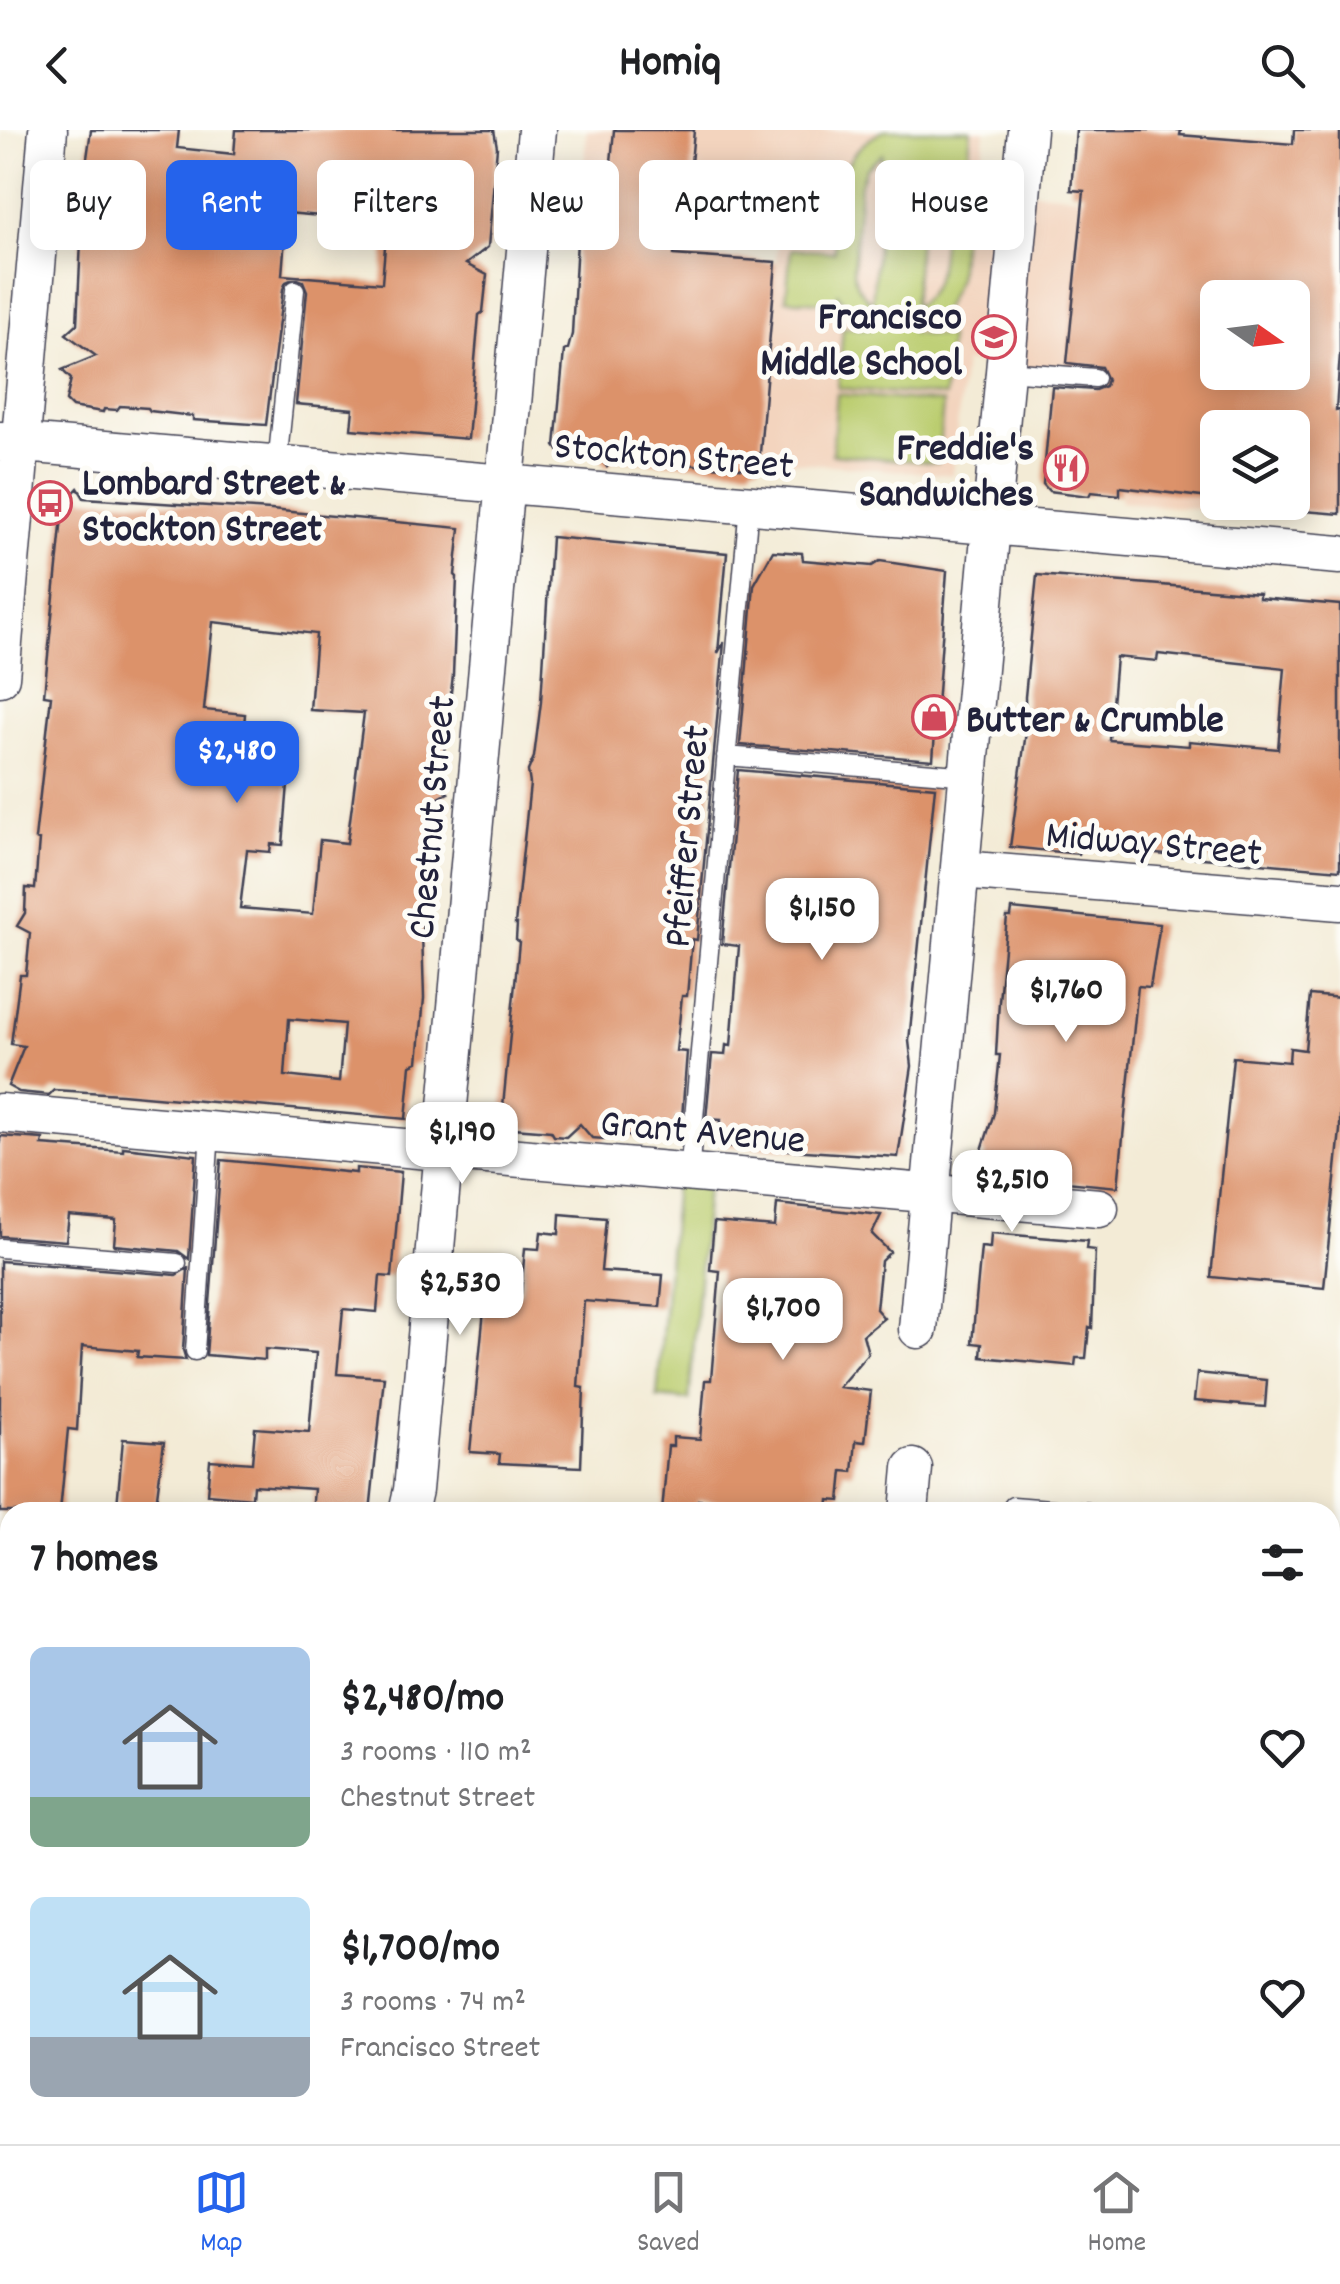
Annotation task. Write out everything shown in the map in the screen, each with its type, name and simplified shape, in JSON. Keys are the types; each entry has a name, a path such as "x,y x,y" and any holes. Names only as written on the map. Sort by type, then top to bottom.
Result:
{"street":[{"path":"0,677 10,442 48,130"},
{"name":"Chestnut Street","path":"411,1502 508,484 537,130"},
{"path":"918,1329 1027,130"},
{"name":"Stockton Street","path":"10,442 1340,556"},
{"name":"Midway Street","path":"962,870 1340,901"},
{"name":"Grant Avenue","path":"0,1113 1099,1208"},
{"path":"910,1502 913,1468"}],"lane":[{"path":"278,465 295,290"},
{"path":"1006,371 1095,378"},
{"name":"Pfeiffer Street","path":"689,1174 749,505"},
{"path":"726,756 970,776"},
{"path":"194,1351 210,1132"},
{"path":"0,1248 177,1264"}],"shaded area":[{"name":"Francisco Middle School","path":"587,130 985,130 982,160 875,160 875,250 1024,250 1024,191 1268,213 1229,280 1200,280 1200,390 1218,390 1218,410 1200,410 1200,509 1120,502 1130,377 1095,378 964,362 952,475 760,459 777,250 855,250 855,160 639,160 639,201 619,199 619,160 584,160"}],"green space":[{"path":"885,130 971,130 968,160 882,160 882,154 866,168 860,183 855,246 855,160 850,160"},
{"path":"791,250 855,250 853,271 857,286 872,304 877,250 918,250 913,307 932,287 941,250 960,250 958,278 942,311 910,330 949,337 944,397 838,388 843,327 870,326 849,311 838,294 837,304 786,299"},
{"path":"837,394 943,403 938,463 832,454"},
{"path":"676,1172 708,1175 689,1400 657,1397"}],"building":[{"path":"91,130 179,130 177,148 234,154 236,130 494,130 497,147 488,247 466,264 487,275 483,312 479,315 468,439 351,429 353,409 296,404 307,291 303,281 295,278 286,282 283,289 266,425 193,420 193,416 148,408 120,406 103,412 72,407 66,401 71,379 62,370 96,356 66,334 77,324 81,250 146,250 146,160 87,160"},
{"path":"614,130 694,130 691,160 639,160 639,250 674,250 674,255 776,262 759,465 751,469 613,459 607,467 598,454 561,455 555,446 564,351 572,334 576,250 619,250 619,160 611,160"},
{"path":"1076,130 1181,130 1180,135 1293,144 1294,130 1340,130 1340,354 1336,410 1340,410 1340,514 1310,512 1310,410 1200,410 1200,497 1120,487 1120,495 1091,492 1089,496 1049,491 1043,484 1052,387 1095,390 1105,386 1107,380 1101,367 1067,363 1084,191 1071,190"},
{"path":"78,488 84,498 460,528 453,675 440,786 448,793 435,800 422,931 424,998 418,1062 411,1065 406,1119 121,1094 54,1090 49,1095 19,1092 8,1086 24,1046 11,1044 20,975 26,975 30,933 17,926 25,913 26,888 35,889 39,840 35,839 51,696 44,695 62,517 52,509 63,504","holes":["213,622 316,634 310,710 364,713 347,843 320,840 313,914 240,908 247,850 270,852 271,844 283,845 292,735 244,725 245,714 204,710","289,1019 344,1024 339,1082 285,1076"]},
{"path":"551,537 727,553 718,653 724,642 697,940 692,939 687,996 682,996 676,1051 687,1052 682,1117 676,1116 674,1139 608,1135 604,1139 592,1138 580,1124 566,1137 554,1136 551,1131 501,1127 519,942 515,924 530,784 528,771 534,757 541,702"},
{"path":"773,551 802,553 803,560 872,566 880,561 947,571 933,760 740,745 754,585"},
{"path":"1037,575 1259,593 1259,598 1340,605 1340,870 1081,848 1078,854 1010,847 1026,732 1025,697","holes":["1158,654 1285,668 1278,749 1189,741 1189,746 1109,740 1116,657 1157,661"]},
{"path":"738,770 935,787 909,1041 912,1066 898,1157 727,1146 719,1143 721,1120 706,1119 712,1054 725,1055 726,1045 731,1046 739,946 722,944"},
{"path":"1012,909 1160,924 1150,987 1138,986 1118,1187 982,1174 985,1153 981,1153 994,1113 1000,1055 996,1055 999,1001 1007,917 1011,917"},
{"path":"1310,995 1340,998 1340,1130 1324,1288 1211,1277 1233,1057 1289,1062 1290,1048 1305,1050"},
{"path":"0,1136 43,1139 42,1145 123,1151 123,1147 196,1155 189,1259 178,1251 114,1245 116,1220 69,1216 66,1241 0,1236"},
{"path":"221,1160 356,1173 356,1168 401,1172 392,1277 380,1276 377,1312 343,1309 337,1374 384,1377 371,1502 313,1502 314,1489 253,1485 252,1498 207,1494 210,1460 252,1463 255,1428 309,1432 316,1353 265,1349 265,1360 206,1355"},
{"path":"777,1204 881,1215 872,1234 890,1252 881,1261 876,1309 884,1318 863,1335 868,1353 839,1387 871,1391 865,1442 856,1441 853,1472 843,1471 840,1501 663,1502 668,1446 673,1446 673,1437 700,1439 705,1380 711,1380 720,1271 710,1270 714,1222 775,1227"},
{"path":"560,1214 606,1218 601,1271 663,1275 660,1307 584,1301 578,1387 584,1388 581,1467 499,1463 500,1454 470,1452 486,1290 521,1293 525,1248 539,1249 541,1232 559,1234"},
{"path":"991,1233 1087,1241 1086,1249 1095,1250 1092,1328 1089,1327 1086,1358 1076,1358 1075,1366 981,1357 982,1344 972,1343 981,1247 990,1248"},
{"path":"0,1261 176,1275 188,1268 183,1350 186,1360 137,1357 138,1351 82,1346 77,1430 68,1429 61,1502 0,1502"},
{"path":"1197,1373 1267,1380 1265,1407 1194,1401"},
{"path":"123,1439 164,1442 156,1502 117,1502"}],"place":[{"name":"Francisco Middle School","path":"994,337"},
{"name":"Freddie's Sandwiches","path":"1066,468"},
{"name":"Lombard Street & Stockton Street","path":"50,503"},
{"name":"Butter & Crumble","path":"934,717"}]}
